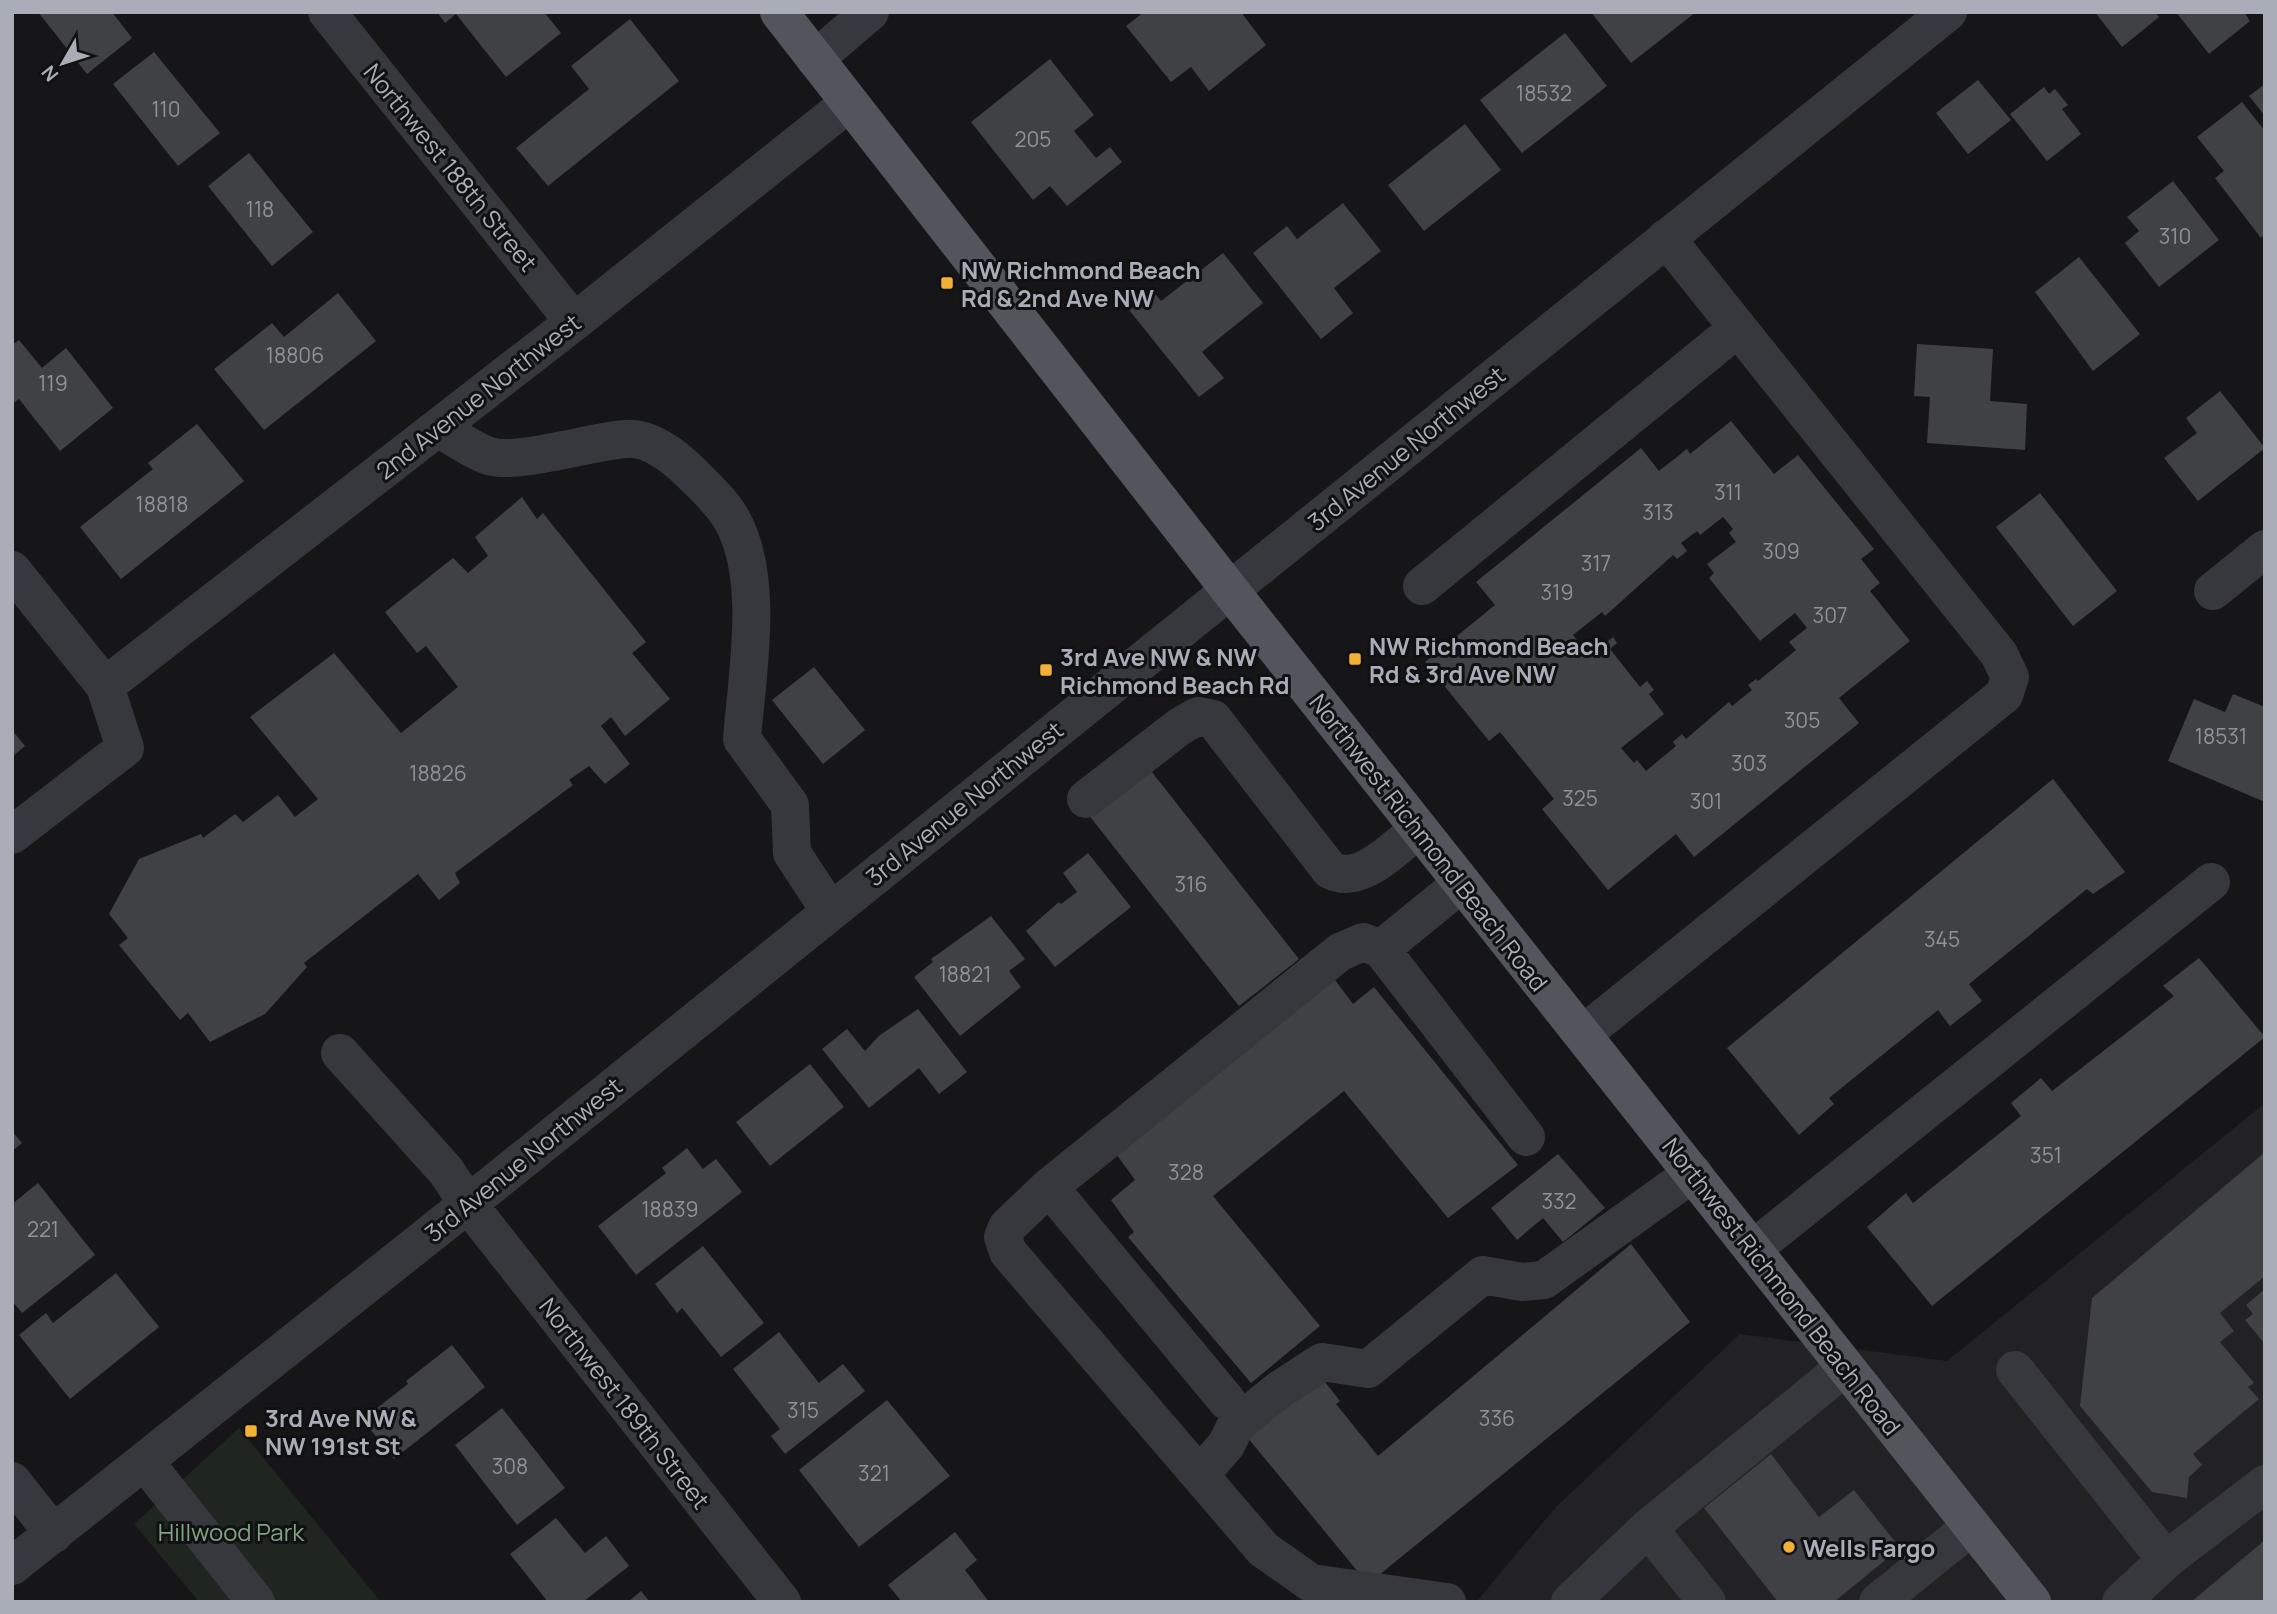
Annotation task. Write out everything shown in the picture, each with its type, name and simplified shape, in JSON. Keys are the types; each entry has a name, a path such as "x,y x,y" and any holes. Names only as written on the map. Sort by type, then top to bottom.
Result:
{"main road":[{"name":"Northwest Richmond Beach Road","path":"779,12 1229,589 2032,1602"}],"street":[{"name":"Northwest 188th Street","path":"327,12 574,322"},
{"path":"816,59 870,12"},
{"name":"3rd Avenue Northwest","path":"12,1566 468,1204 1948,12"},
{"name":"2nd Avenue Northwest","path":"104,686 574,322 849,103"},
{"path":"1583,1034 2004,695 2010,677 1999,654 1667,238"},
{"path":"1422,586 1738,328"},
{"path":"438,428 490,456 512,457 629,438 652,444 678,460 732,520 746,562 751,620 741,739 790,805 792,853 830,911"},
{"path":"2213,591 2265,549"},
{"path":"12,570 104,686 125,748 12,835"},
{"path":"1086,799 1179,727 1198,716 1213,719 1330,870 1342,876 1357,874 1419,829"},
{"path":"1753,1249 2210,882"},
{"path":"1381,949 1462,883"},
{"path":"1447,1602 1311,1583 1263,1549 1008,1251 1003,1237 1007,1227 1049,1187 1340,952 1363,942 1381,949 1526,1137"},
{"name":"Northwest 189th Street","path":"340,1053 446,1171 468,1204 782,1602"},
{"path":"1200,1475 1226,1446 1236,1425 1279,1390 1322,1362 1368,1369 1483,1275 1522,1282 1544,1280 1693,1173"},
{"path":"1049,1187 1227,1401"},
{"path":"1570,1602 1648,1528 1845,1367"},
{"path":"2015,1370 2166,1560"},
{"path":"145,1462 256,1602"},
{"path":"12,1480 54,1534"},
{"path":"2121,1602 2166,1560 2265,1485"},
{"path":"1878,1602 1972,1526"},
{"path":"1648,1528 1707,1602"}],"shaded area":[{"path":"2265,1103 2265,1602 1476,1602 1556,1507 1740,1334 1947,1361"}],"green space":[{"name":"Hillwood Park","path":"239,1428 381,1602 199,1602 134,1524"}],"building":[{"path":"38,12 112,12 132,38 87,74"},
{"path":"437,12 544,12 561,33 506,77 456,14 445,23"},
{"path":"1144,12 1241,12 1266,45 1209,91 1191,67 1171,82 1126,26"},
{"path":"1591,12 1696,12 1631,63"},
{"path":"2095,12 2155,12 2159,17 2122,47"},
{"path":"2176,12 2244,12 2250,21 2209,54"},
{"path":"630,19 679,81 548,186 516,148 589,89 571,66"},
{"path":"1565,33 1607,86 1522,153 1480,100"},
{"path":"154,52 220,133 178,166 113,84"},
{"path":"1050,59 1094,115 1074,131 1096,158 1110,147 1122,162 1067,206 1050,186 1033,200 971,122"},
{"path":"1978,80 2011,120 1968,154 1936,113"},
{"path":"2265,84 2265,116 2249,96"},
{"path":"2044,87 2049,94 2055,89 2068,105 2062,109 2081,134 2047,161 2010,114"},
{"path":"2242,102 2265,131 2265,234 2261,238 2215,178 2224,171 2197,137"},
{"path":"1465,124 1501,170 1424,231 1388,185"},
{"path":"249,153 313,232 272,266 208,186"},
{"path":"2173,181 2219,240 2159,287 2125,243 2139,231 2127,217"},
{"path":"1343,203 1381,251 1334,288 1353,313 1321,339 1253,253 1287,226 1297,239"},
{"path":"1223,253 1263,303 1202,352 1224,378 1199,397 1129,310 1153,291 1161,301"},
{"path":"2079,257 2140,334 2093,371 2035,292"},
{"path":"338,293 376,341 264,430 214,369 272,323 284,337"},
{"path":"19,340 42,368 66,348 113,408 60,451 19,399 12,404 12,345"},
{"path":"1917,344 1993,349 1990,401 2027,404 2025,450 1927,443 1930,397 1914,396"},
{"path":"2220,391 2265,448 2198,501 2164,458 2197,433 2186,418"},
{"path":"1731,421 1774,474 1798,455 1874,549 1861,559 1880,583 1870,591 1910,641 1839,698 1859,723 1694,857 1676,834 1608,890 1542,809 1554,799 1500,732 1489,741 1425,662 1495,605 1476,582 1641,448 1659,471 1687,449 1690,454","holes":["1723,517 1733,529 1729,533 1736,542 1707,564 1714,573 1709,578 1760,641 1795,613 1807,628 1789,642 1796,650 1758,681 1756,679 1748,685 1752,690 1732,706 1729,702 1686,739 1682,734 1673,742 1676,746 1646,771 1637,760 1634,763 1621,748 1664,714 1649,694 1654,690 1647,681 1640,687 1610,649 1617,643 1613,637 1590,656 1573,635 1602,612 1605,616 1673,555 1677,559 1687,551 1681,543 1697,531 1700,535"]},
{"path":"197,424 244,481 121,579 80,527 153,469 148,463"},
{"path":"2040,493 2117,591 2073,626 1996,527"},
{"path":"522,497 537,519 543,513 646,642 632,653 670,699 625,736 611,717 601,726 630,764 605,784 589,766 569,780 573,785 455,873 460,883 439,900 418,874 304,963 307,967 265,1014 210,1042 188,1013 180,1020 119,945 128,938 109,914 139,859 201,834 203,838 235,814 243,822 278,795 295,817 318,799 250,717 334,653 401,733 458,687 426,646 417,653 385,612 453,558 468,573 488,556 475,537"},
{"path":"814,667 865,730 823,764 772,700"},
{"path":"2233,694 2265,707 2265,802 2168,761 2194,699 2225,712"},
{"path":"12,730 25,746 12,757"},
{"path":"1144,762 1299,959 1239,1006 1084,809"},
{"path":"2053,779 2125,872 2093,894 2087,889 1969,984 1982,1001 1950,1026 1938,1010 1829,1098 1834,1104 1799,1135 1727,1048"},
{"path":"1088,853 1131,907 1055,967 1026,931 1059,902 1061,904 1077,892 1063,873"},
{"path":"991,916 1025,959 1009,971 1021,987 960,1036 914,977 933,962 931,959"},
{"path":"2199,958 2265,1037 1932,1306 1867,1227 1906,1193 1913,1203 2021,1116 2011,1103 2041,1078 2052,1091 2174,996 2163,986"},
{"path":"1329,972 1353,1004 1374,987 1518,1165 1448,1218 1344,1091 1213,1196 1320,1326 1251,1383 1128,1237 1134,1232 1111,1200 1135,1180 1117,1155"},
{"path":"918,1009 967,1072 939,1094 919,1068 869,1108 822,1049 847,1029 865,1051 880,1035"},
{"path":"810,1064 844,1107 770,1166 736,1122"},
{"path":"12,1131 22,1143 12,1151"},
{"path":"687,1148 703,1169 716,1159 742,1192 636,1275 598,1226 666,1173 662,1168"},
{"path":"2265,1152 2265,1276 2220,1313 2234,1331 2220,1342 2254,1383 2248,1387 2259,1399 2193,1454 2202,1465 2189,1477 2187,1498 2152,1492 2080,1406 2092,1298"},
{"path":"1558,1154 1605,1208 1563,1242 1543,1218 1517,1240 1491,1208"},
{"path":"38,1183 95,1255 22,1313 12,1301 12,1204"},
{"path":"1631,1244 1690,1322 1368,1584 1243,1432 1317,1372 1340,1401 1336,1404 1378,1456"},
{"path":"703,1246 764,1323 721,1357 682,1308 677,1313 655,1284"},
{"path":"116,1273 159,1327 70,1399 19,1335 46,1313 53,1323"},
{"path":"2265,1289 2265,1344 2245,1320 2253,1314 2246,1305"},
{"path":"779,1332 819,1383 843,1364 865,1391 785,1454 771,1436 780,1429 733,1369"},
{"path":"452,1345 485,1387 394,1459 366,1424 381,1413 377,1408 408,1384 406,1381"},
{"path":"887,1400 950,1476 859,1547 799,1470"},
{"path":"502,1408 565,1488 517,1525 455,1445"},
{"path":"1771,1454 1819,1517 1854,1490 1900,1548 1834,1602 1778,1602 1704,1508"},
{"path":"556,1518 585,1553 606,1536 629,1566 583,1602 548,1602 510,1554"},
{"path":"955,1532 977,1560 965,1570 989,1602 902,1602 888,1585"},
{"path":"2265,1540 2265,1602 2191,1602"},
{"path":"641,1591 650,1602 628,1602"}],"place":[{"name":"NW Richmond Beach Rd & 2nd Ave NW","path":"947,283"},
{"name":"NW Richmond Beach Rd & 3rd Ave NW","path":"1355,659"},
{"name":"3rd Ave NW & NW Richmond Beach Rd","path":"1046,670"},
{"name":"3rd Ave NW & NW 191st St","path":"251,1431"},
{"name":"Wells Fargo","path":"1789,1547"}]}
